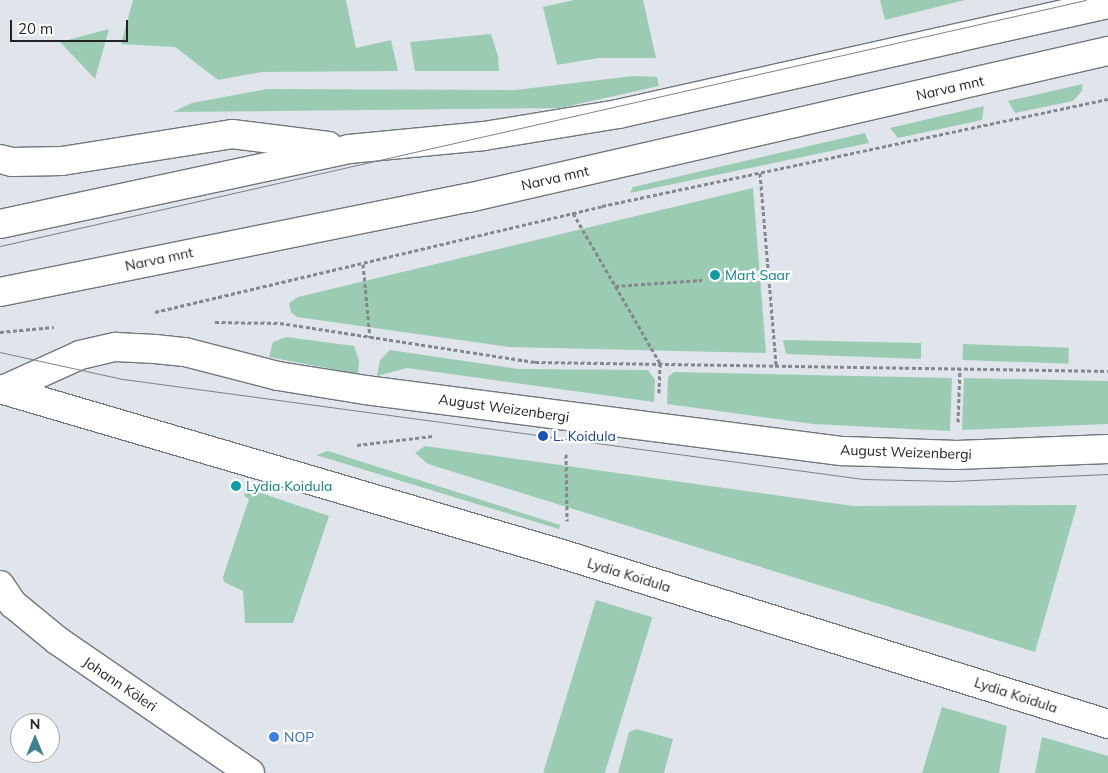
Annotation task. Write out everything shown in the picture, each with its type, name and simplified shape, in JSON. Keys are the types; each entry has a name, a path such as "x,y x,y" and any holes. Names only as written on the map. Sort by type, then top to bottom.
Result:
{"street":[{"path":"0,224 349,149 484,136 618,114 1108,4"},
{"name":"Narva mnt","path":"0,292 468,198 1108,51"},
{"path":"0,159 12,162 62,161 232,134 349,149"},
{"path":"0,277 46,282"},
{"name":"August Weizenbergi","path":"2,395 80,355 116,347 185,352 307,381 844,451 957,455 1108,449"},
{"name":"Lydia Koidula","path":"2,395 562,554 1108,724"},
{"name":"Johann Köleri","path":"0,585 13,604 58,642 250,773"}],"path":[{"path":"144,315 573,213 1108,99"},
{"path":"760,173 776,365"},
{"path":"573,213 660,363 659,428"},
{"path":"363,264 370,338"},
{"path":"615,286 702,280"},
{"path":"212,322 280,324 510,360 1108,371"},
{"path":"0,332 61,326"},
{"path":"957,455 960,368"},
{"path":"356,445 434,436"},
{"path":"562,554 567,519 566,454"}],"green space":[{"path":"133,0 346,0 356,48 391,40 398,71 262,72 218,80 175,47 121,44"},
{"path":"574,0 643,0 656,58 599,58 557,65 543,7"},
{"path":"880,0 965,0 885,20"},
{"path":"109,29 95,79 60,42"},
{"path":"491,34 498,56 499,71 415,71 410,42"},
{"path":"633,76 657,77 659,86 560,108 173,112 192,103 267,89 515,90"},
{"path":"1083,84 1082,91 1073,101 1015,113 1008,101"},
{"path":"984,106 982,120 898,138 890,128"},
{"path":"865,133 869,143 630,193 633,187"},
{"path":"753,188 766,353 509,347 297,317 291,312 289,303 298,297"},
{"path":"286,337 354,346 359,361 358,374 269,357 273,342"},
{"path":"783,340 921,343 921,359 786,354"},
{"path":"963,344 1069,348 1068,364 962,360"},
{"path":"390,350 519,369 648,370 655,380 654,402 407,368 377,376 380,360"},
{"path":"674,372 952,378 950,431 813,424 667,404 668,377"},
{"path":"964,378 1108,381 1108,424 962,430"},
{"path":"425,446 853,506 1077,505 1035,652 428,464 415,453"},
{"path":"328,451 560,525 559,529 316,455"},
{"path":"246,488 329,516 293,623 245,623 243,591 224,582 223,577 249,499 244,496"},
{"path":"596,600 652,617 605,773 543,772"},
{"path":"942,707 1007,726 999,773 922,773"},
{"path":"636,729 673,739 664,773 618,773 629,732"},
{"path":"1042,737 1108,756 1108,773 1035,773"}],"tram line":[{"path":"0,246 1085,0"},
{"path":"0,352 123,379 863,479 952,481 1108,474"}],"place":[{"name":"Mart Saar","path":"715,275"},
{"name":"L. Koidula","path":"543,436"},
{"name":"Lydia Koidula","path":"236,486"},
{"name":"NOP","path":"274,737"}]}
